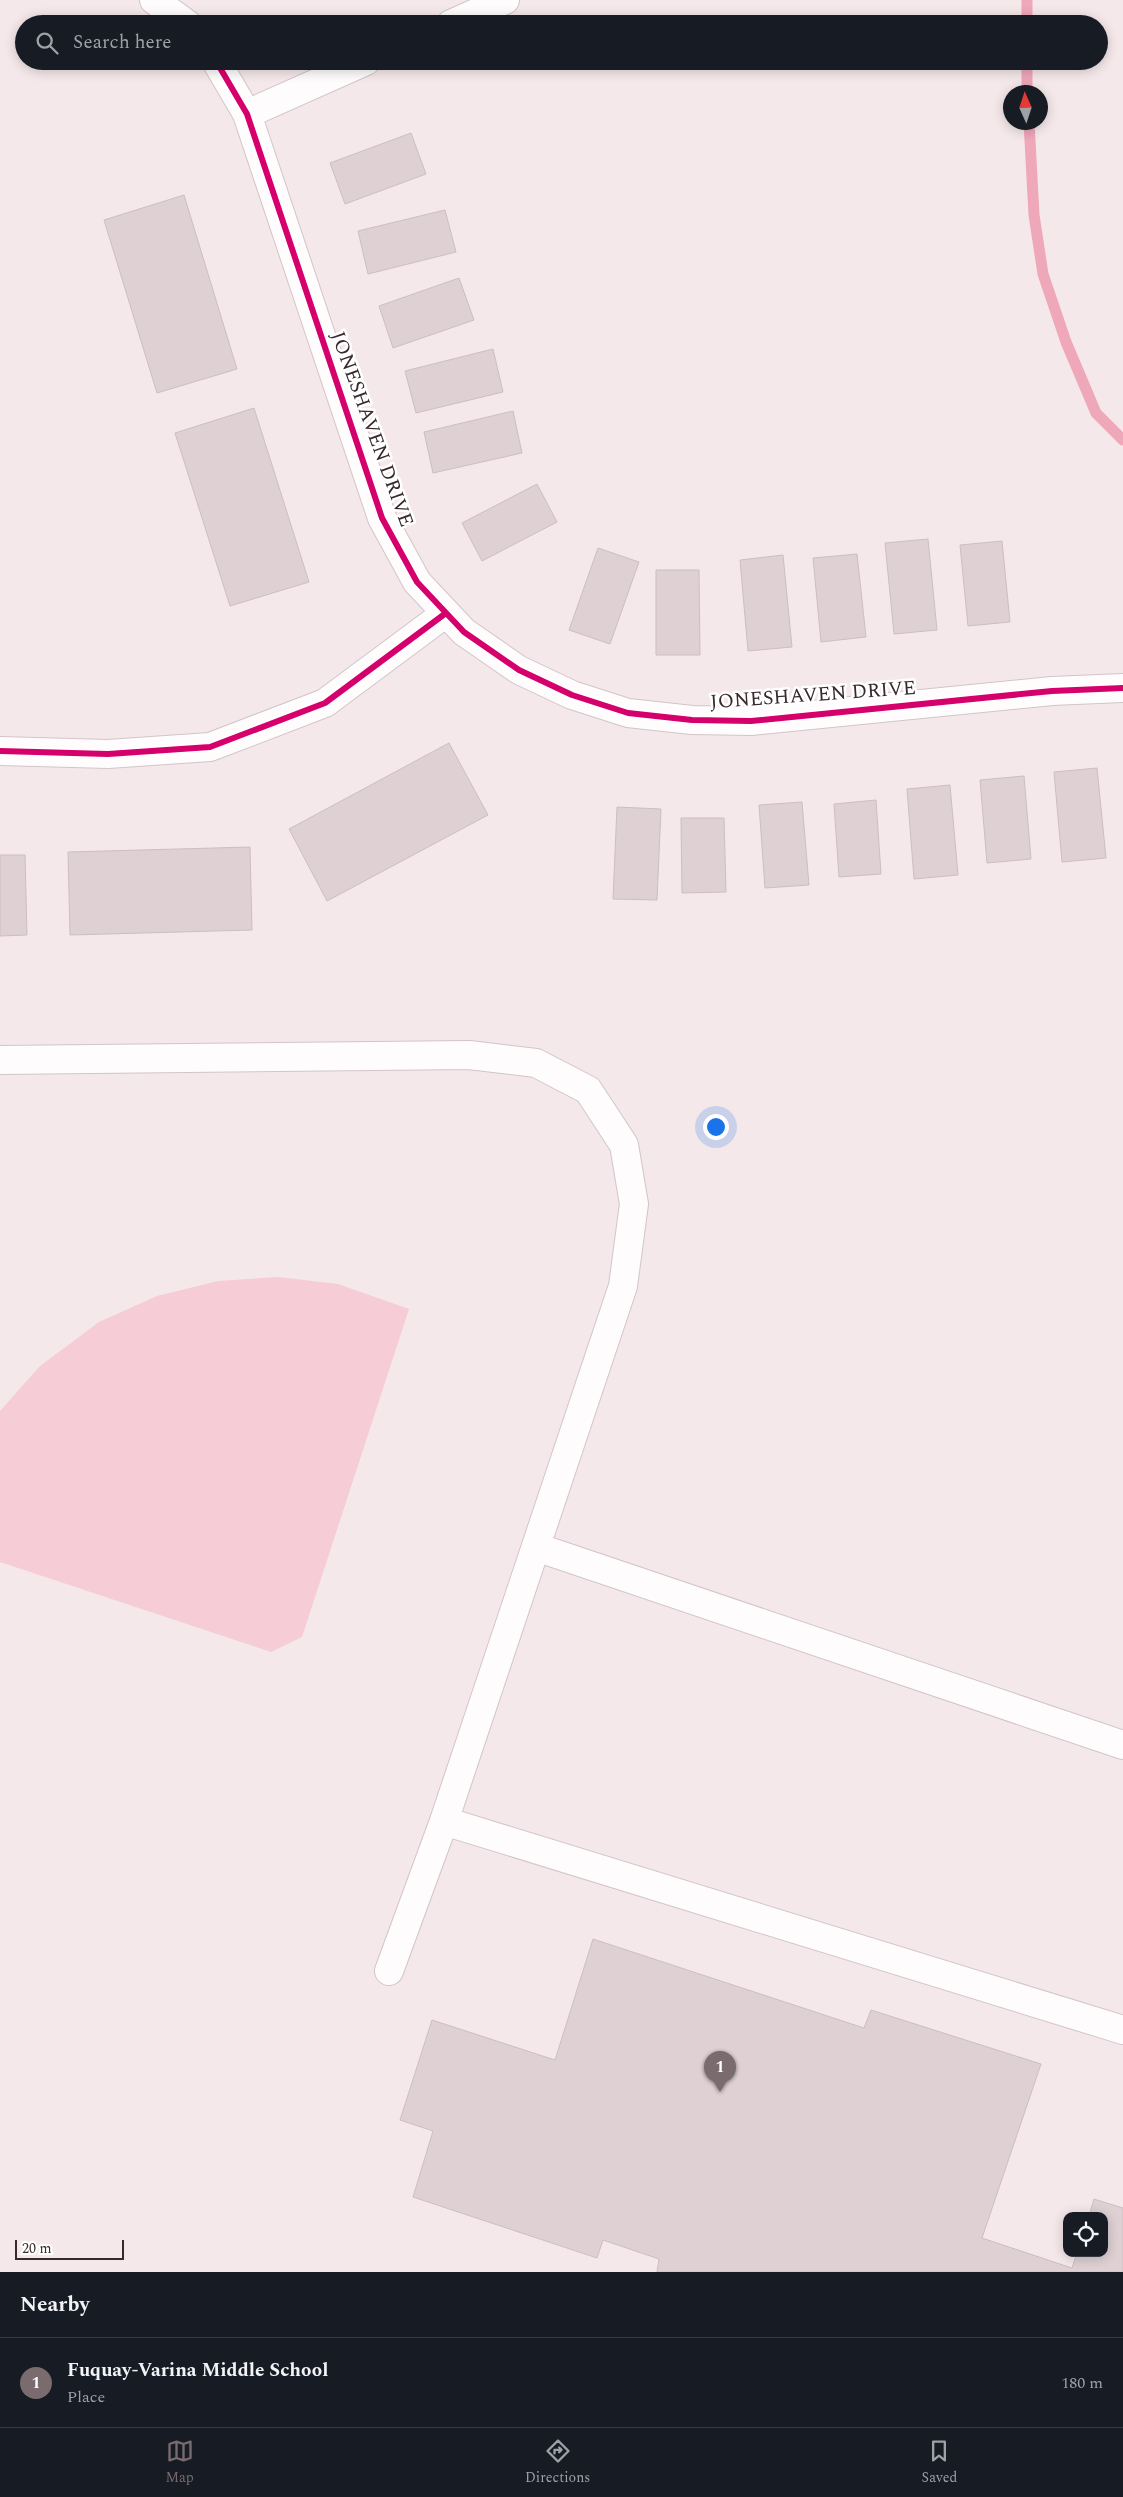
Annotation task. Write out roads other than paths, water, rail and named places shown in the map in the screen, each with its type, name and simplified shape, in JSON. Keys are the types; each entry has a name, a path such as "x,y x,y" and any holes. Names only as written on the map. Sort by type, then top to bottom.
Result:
{"street":[{"path":"154,0 175,15"},
{"path":"471,15 505,0"},
{"name":"JONESHAVEN DRIVE","path":"221,70 247,114 382,518 417,582 464,632 518,670 572,695 628,713 692,720 751,721 1052,691 1123,688"},
{"path":"247,114 346,70"},
{"path":"0,751 108,754 210,747 325,703 446,613"},
{"path":"0,1060 469,1055 536,1063 588,1090 624,1145 634,1204 623,1286 444,1821 389,1972"},
{"path":"536,1547 1123,1745"},
{"path":"444,1821 1123,2030"}],"waterway":[{"path":"1027,0 1027,15"},
{"path":"1027,70 1027,85"},
{"path":"1029,130 1034,215 1043,274 1066,342 1096,413 1123,440"}],"place":[{"name":"Fuquay-Varina Middle School","path":"720,2092"}]}
